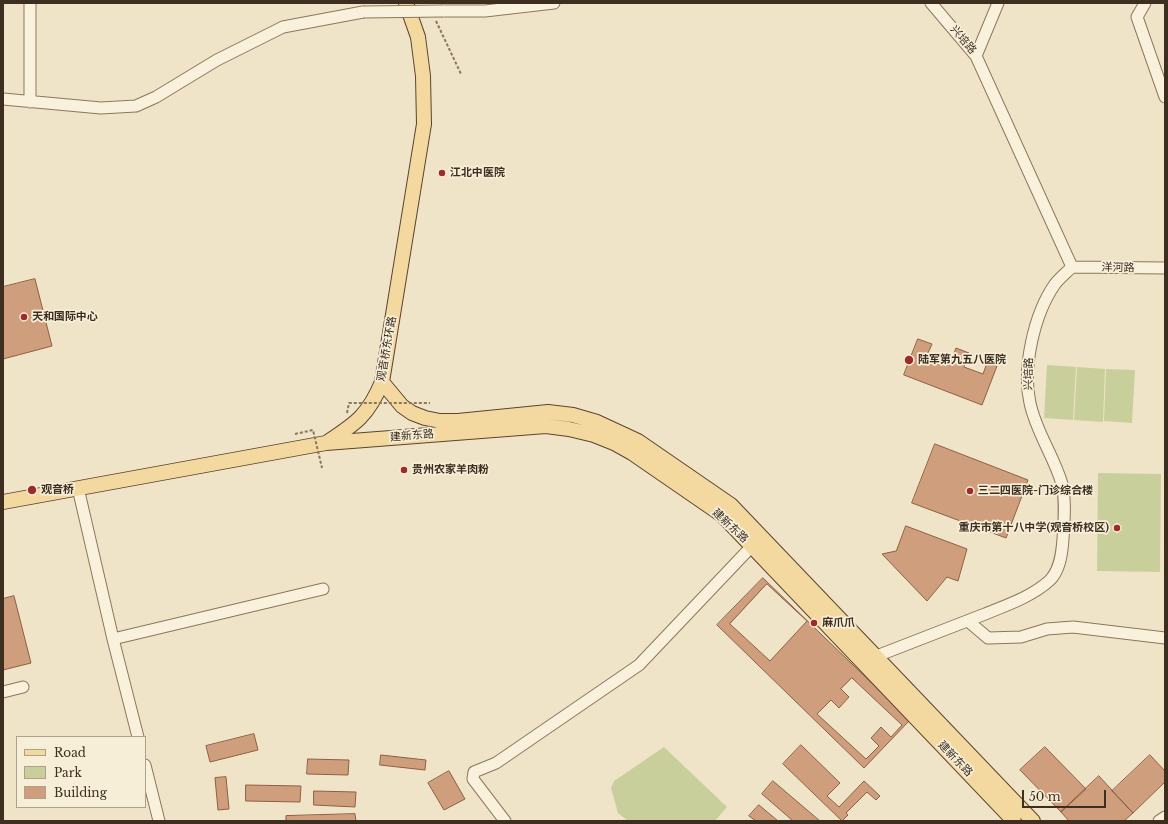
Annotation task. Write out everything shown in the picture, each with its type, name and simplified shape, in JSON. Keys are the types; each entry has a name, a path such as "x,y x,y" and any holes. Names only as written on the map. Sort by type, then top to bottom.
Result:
{"main road":[{"name":"观音桥东环路","path":"3,502 326,443 351,426 368,410 382,382 424,124 423,76 418,37 406,3"},
{"name":"建新东路","path":"382,382 402,406 412,413 425,418 440,421 458,421 548,412 573,415 597,422 638,440 731,504 1033,821"},
{"name":"建新东路","path":"326,443 546,426 569,428 594,435 632,453 722,515 1014,821"}],"street":[{"path":"30,3 30,102"},
{"path":"3,99 101,108 136,106 156,97 217,60 283,27 363,12 441,10 460,12 485,11 554,3"},
{"name":"兴培路","path":"862,661 968,621 1037,590 1050,580 1058,567 1062,551 1064,504 1062,486 1056,468 1036,426 1029,402 1027,379 1033,340 1044,303 1055,284 1072,267 976,56 931,3"},
{"path":"976,56 998,3"},
{"path":"1145,3 1136,17 1165,97"},
{"name":"洋河路","path":"1072,267 1165,268"},
{"path":"78,488 113,639 138,736"},
{"path":"505,821 473,778 474,772 496,763 639,665 752,546"},
{"path":"113,639 323,589"},
{"path":"968,621 988,638 1021,637 1047,629 1073,627 1165,638"},
{"path":"3,692 23,687"},
{"path":"146,769 160,821"},
{"path":"1159,821 1165,817"}],"path":[{"path":"441,10 461,74"},
{"path":"347,413 349,402 430,402"},
{"path":"295,434 313,430 322,468"}],"green space":[{"path":"1047,365 1076,367 1073,420 1044,418"},
{"path":"1077,367 1105,369 1103,422 1074,420"},
{"path":"1106,369 1135,370 1132,423 1104,421"},
{"path":"1098,473 1161,474 1160,572 1097,571"},
{"path":"664,747 727,807 715,821 628,821 618,813 611,788 614,781"}],"building":[{"name":"天和国际中心","path":"35,279 52,346 3,359 3,287"},
{"path":"918,339 932,344 928,353 951,362 956,348 969,353 964,367 983,374 987,363 997,366 982,405 904,375"},
{"name":"三二四医院-门诊综合楼","path":"935,444 1028,480 1006,538 912,503"},
{"path":"906,526 967,549 958,581 947,577 927,601 882,554 896,551"},
{"path":"763,578 910,720 864,768 717,625"},
{"path":"767,584 807,621 770,661 730,624"},
{"path":"14,596 31,663 3,670 3,599"},
{"path":"852,678 902,725 891,737 881,727 871,738 879,746 866,759 817,714 831,700 839,708 849,697 841,689"},
{"path":"254,734 258,750 210,762 206,746"},
{"path":"801,745 840,783 827,796 839,807 864,781 880,796 876,800 867,792 846,813 848,815 842,821 783,764"},
{"path":"1045,747 1086,789 1061,812 1020,770"},
{"path":"381,755 426,760 425,770 380,765"},
{"path":"1150,755 1165,771 1165,782 1133,813 1112,791"},
{"path":"308,759 349,760 348,775 307,774"},
{"path":"449,771 465,799 444,810 428,783"},
{"path":"1099,776 1133,813 1124,821 1069,821 1061,812"},
{"path":"226,777 229,809 218,810 215,778"},
{"path":"773,781 820,821 793,821 762,794"},
{"path":"246,785 301,786 300,802 246,801"},
{"path":"314,791 356,792 355,807 314,805"},
{"path":"759,805 778,821 756,821 749,816"},
{"path":"355,814 356,821 286,821 286,816"}],"place":[{"name":"江北中医院","path":"442,173"},
{"name":"天和国际中心","path":"24,317"},
{"name":"陆军第九五八医院","path":"909,360"},
{"name":"贵州农家羊肉粉","path":"404,470"},
{"name":"观音桥","path":"32,490"},
{"name":"三二四医院-门诊综合楼","path":"970,491"},
{"name":"重庆市第十八中学(观音桥校区)","path":"1117,528"},
{"name":"麻爪爪","path":"814,623"}]}
